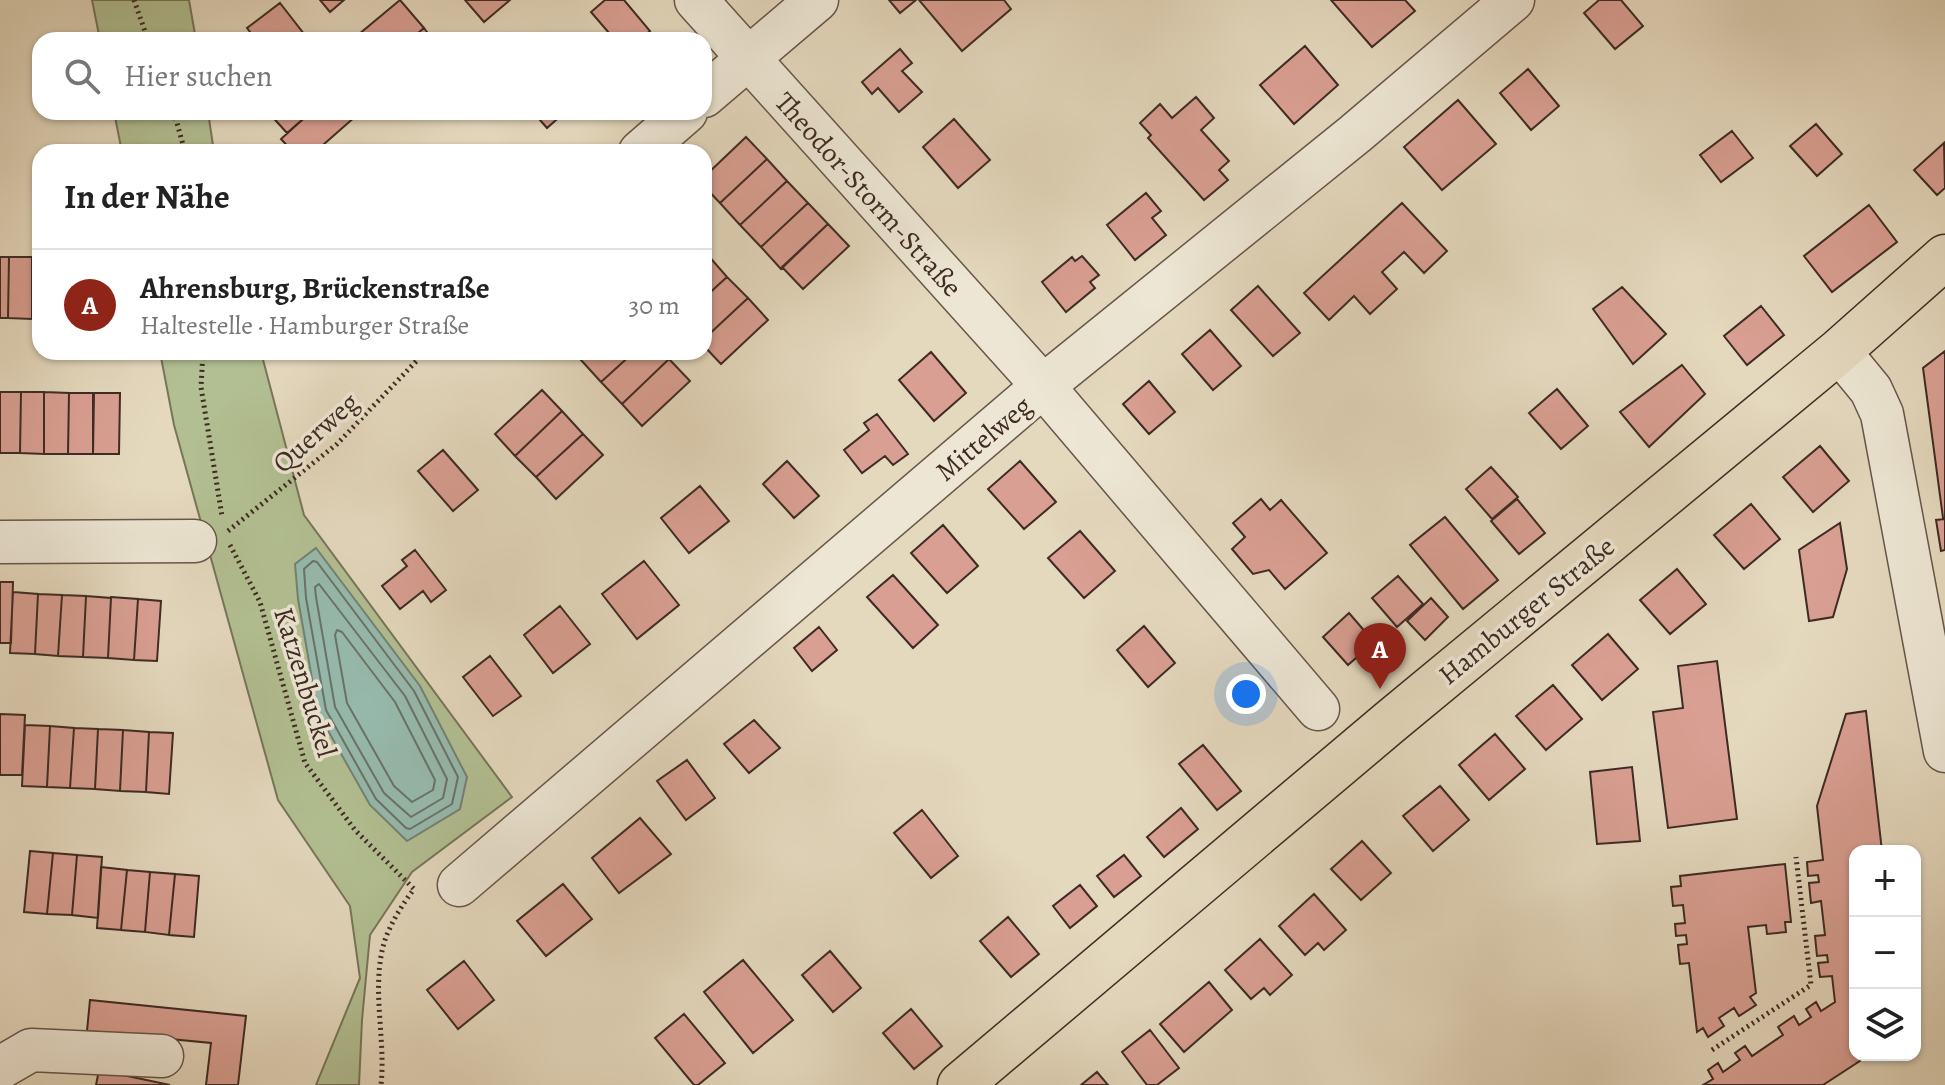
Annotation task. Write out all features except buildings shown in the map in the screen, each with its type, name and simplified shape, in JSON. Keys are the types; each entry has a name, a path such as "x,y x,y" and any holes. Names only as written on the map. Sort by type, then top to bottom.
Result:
{"main road":[{"name":"Hamburger Straße","path":"960,1085 1390,722 1839,351 1945,257"}],"street":[{"name":"Theodor-Storm-Straße","path":"696,0 1043,386 1318,709"},
{"path":"712,89 817,0"},
{"name":"Mittelweg","path":"459,885 1043,386 1355,134 1513,0"},
{"path":"649,144 677,120"},
{"path":"1839,351 1871,390 1882,414 1945,751"},
{"path":"0,542 210,538"},
{"path":"0,1068 31,1050 162,1056"}],"path":[{"path":"134,0 145,32"},
{"path":"176,120 183,144"},
{"name":"Katzenbuckel","path":"203,360 201,387 210,538 260,602 305,763 355,830 414,889 400,908 384,944 379,995 384,1058 381,1085"},
{"name":"Querweg","path":"210,538 337,444 417,360"},
{"path":"1712,1050 1811,985 1796,857"}],"green space":[{"path":"92,0 189,0 195,32 98,32"},
{"path":"116,120 209,120 213,144 120,144"},
{"path":"162,360 263,360 304,515 512,797 412,872 370,935 359,1085 316,1085 360,978 350,906 278,800 174,425"}],"water":[{"path":"316,548 420,686 467,777 460,809 407,841 370,805 318,713 295,564"}],"place":[{"name":"Ahrensburg, Brückenstraße","path":"1380,689"}]}
